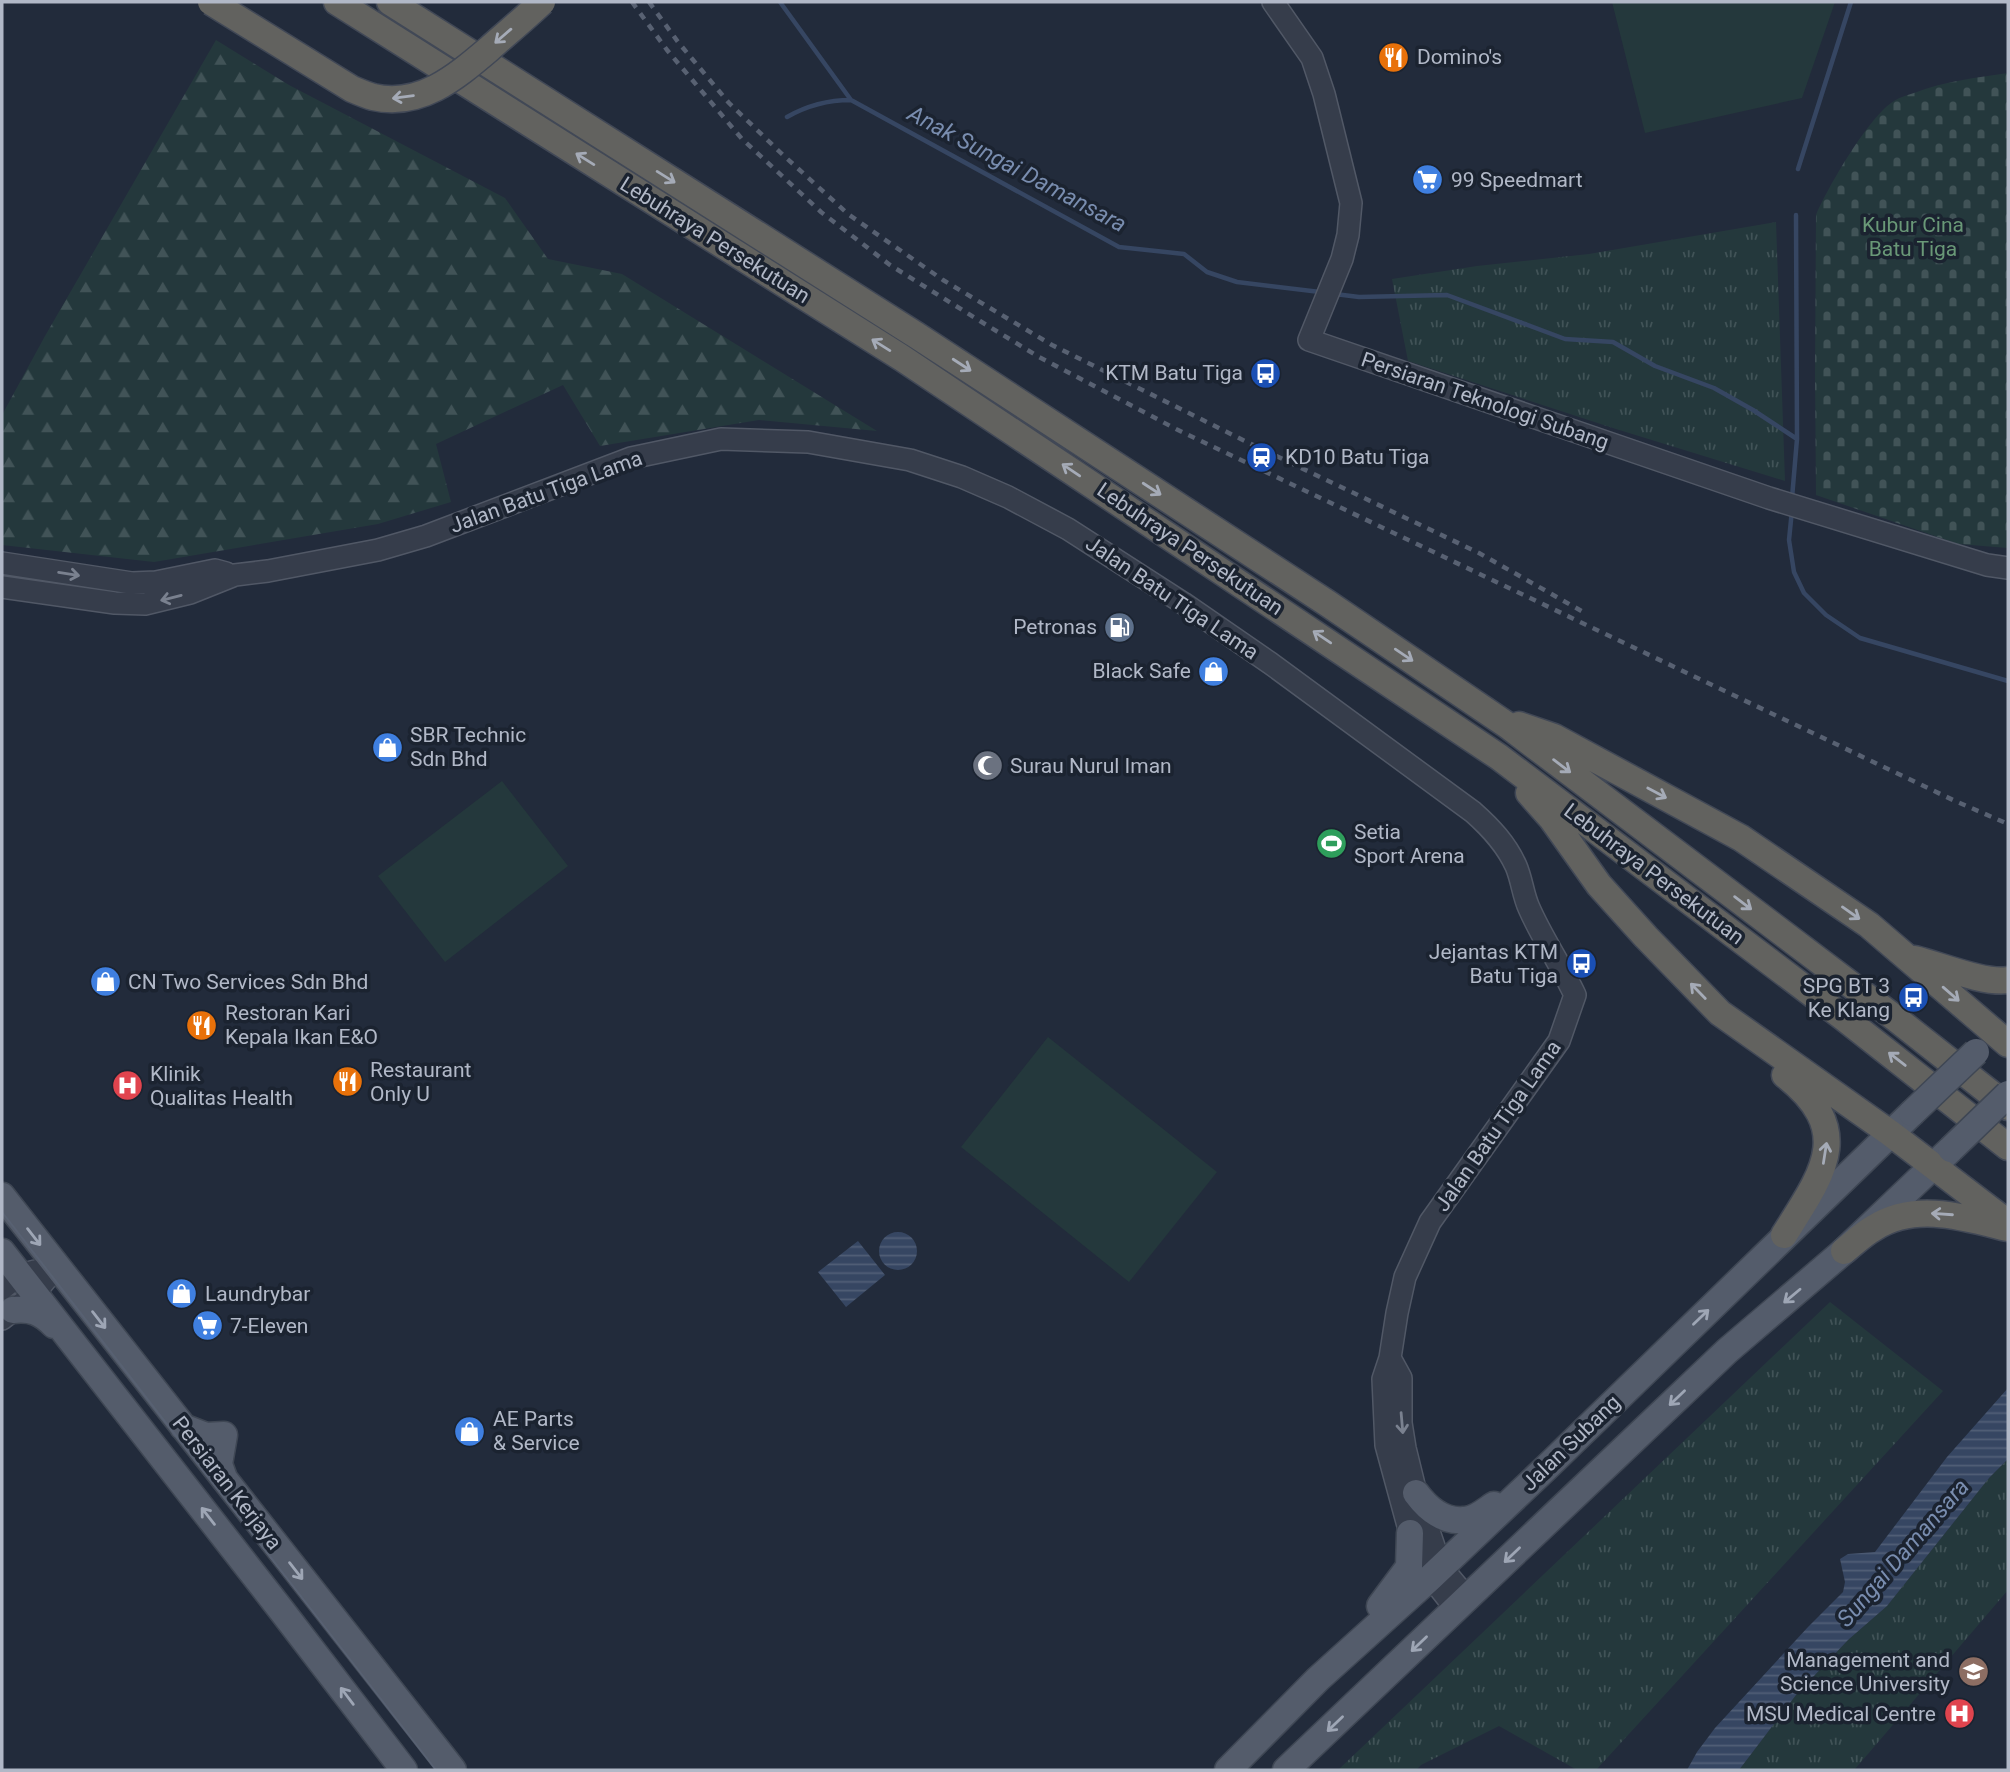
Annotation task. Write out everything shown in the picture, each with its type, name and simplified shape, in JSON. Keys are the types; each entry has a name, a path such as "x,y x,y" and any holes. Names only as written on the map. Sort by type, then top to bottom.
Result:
{"highway":[{"path":"211,2 352,89 373,97 397,99 421,94 445,84 542,2"},
{"name":"Lebuhraya Persekutuan","path":"337,2 902,358 1499,757 1844,1018 2008,1147"},
{"name":"Lebuhraya Persekutuan","path":"390,2 916,335 1328,603 1507,725 1895,1018 2008,1107"},
{"path":"1507,725 1521,725 1555,737 1741,838 1868,925 2004,1033"},
{"path":"1499,757 1552,819 1599,885 1720,1013 1802,1089 1821,1114 1826,1129 1827,1146 1823,1167 1814,1188 1784,1236"},
{"path":"1907,956 1976,976 1999,981 2008,980"},
{"path":"1720,1013 1890,1133 1942,1157 2008,1223"},
{"path":"1844,1251 1875,1227 1908,1215 1926,1213 1960,1216 2008,1229"}],"main road":[{"name":"Jalan Subang","path":"1228,1770 1318,1679 1547,1468 1890,1133 1976,1052 2004,1033"},
{"name":"Jalan Subang","path":"1286,1770 1727,1351 1844,1251 2008,1094"},
{"name":"Persiaran Kerjaya","path":"2,1196 183,1427 206,1436 224,1435 219,1464 224,1479 453,1770"},
{"path":"2,1252 11,1292"},
{"name":"Persiaran Kerjaya","path":"11,1292 28,1309 40,1312 52,1322 99,1376 404,1770"},
{"path":"1416,1493 1431,1510 1446,1517 1464,1520 1479,1515 1547,1468"},
{"path":"1318,1679 1409,1567 1410,1533"}],"street":[{"name":"Persiaran Teknologi Subang","path":"1273,2 1312,58 1324,94 1350,203 1348,235 1342,258 1309,340 1769,498 1976,561 2008,568"},
{"name":"Jalan Batu Tiga Lama","path":"2,587 115,603 145,604 190,593 235,575 378,550 426,536 631,458 721,439 820,444 910,460 962,477 1008,497 1068,529 1183,603 1473,811 1493,830 1517,867 1528,906 1574,995 1559,1041 1430,1222 1405,1277 1390,1358 1383,1379 1386,1445 1410,1533 1423,1567 1436,1573"},
{"name":"Jalan Batu Tiga Lama","path":"2,563 132,583 156,582 215,570 235,575"},
{"path":"11,1292 57,1266"},
{"path":"1390,1358 1401,1378 1401,1423 1405,1448 1436,1573 1462,1603"}],"green space":[{"path":"1612,2 1835,2 1802,98 1645,133"},
{"path":"216,40 289,85 505,198 548,259 622,274 877,431 759,420 600,446 563,385 436,444 451,502 378,524 154,562 2,545 2,415"},
{"name":"Kubur Cina Batu Tiga","path":"2008,73 2008,548 1958,544 1816,495 1815,375 1816,215 1850,153 1873,121 1896,100 1948,83"},
{"path":"1776,222 1785,481 1408,361 1392,279 1477,266 1589,254"},
{"path":"502,781 568,866 445,962 378,876"},
{"path":"1048,1037 1217,1172 1129,1282 961,1147"},
{"path":"1830,1302 1943,1391 1596,1770 1577,1770 1499,1726 1416,1770 1338,1770"},
{"path":"2008,1459 2008,1590 1868,1754 1854,1770 1739,1770 1796,1695 1848,1640 1887,1606 1989,1478"}],"water":[{"path":"898,1232 912,1237 917,1251 912,1265 898,1270 884,1265 879,1251 884,1237"},
{"path":"858,1241 885,1275 846,1307 818,1272"},
{"name":"Sungai Damansara","path":"2008,1388 2008,1459 1989,1478 1887,1606 1848,1640 1796,1695 1739,1770 1687,1770 1715,1728 1843,1592 1845,1582 1840,1559 1848,1554 1875,1552 1947,1457"}],"waterway":[{"name":"Anak Sungai Damansara","path":"780,2 851,100 1119,247 1184,254 1207,272 1237,282 1320,292"},
{"path":"1798,169 1851,2"},
{"path":"787,117 818,104 851,100"},
{"path":"1792,498 1797,439 1796,215"},
{"name":"Anak Sungai Damansara","path":"1335,294 1359,297 1447,295 1565,339 1613,342 1655,366 1714,388 1797,439"},
{"path":"1792,510 1789,540 1794,572 1804,593 1826,615 1860,638 2008,681"}],"tram line":[{"path":"2,1212 436,1770"}],"railway":[{"path":"632,2 667,50 742,139 821,212 890,265 1039,357 1176,429 2008,824"},
{"path":"649,2 678,42 729,103 782,154 848,214 943,280 1052,345 1479,553 1585,613"}],"place":[{"name":"Domino's","path":"1394,57"},
{"name":"99 Speedmart","path":"1428,180"},
{"name":"KTM Batu Tiga","path":"1266,373"},
{"name":"KD10 Batu Tiga","path":"1262,457"},
{"name":"Petronas","path":"1120,627"},
{"name":"Black Safe","path":"1214,671"},
{"name":"SBR Technic Sdn Bhd","path":"387,747"},
{"name":"Surau Nurul Iman","path":"987,766"},
{"name":"Setia Sport Arena","path":"1331,844"},
{"name":"Jejantas KTM Batu Tiga","path":"1581,964"},
{"name":"CN Two Services Sdn Bhd","path":"105,982"},
{"name":"SPG BT 3 Ke Klang","path":"1913,998"},
{"name":"Restoran Kari Kepala Ikan E&O","path":"202,1025"},
{"name":"Restaurant Only U","path":"347,1082"},
{"name":"Klinik Qualitas Health","path":"127,1086"},
{"name":"Laundrybar","path":"182,1294"},
{"name":"7-Eleven","path":"207,1326"},
{"name":"AE Parts & Service","path":"470,1431"},
{"name":"Management and Science University","path":"1973,1672"},
{"name":"MSU Medical Centre","path":"1959,1714"}]}
